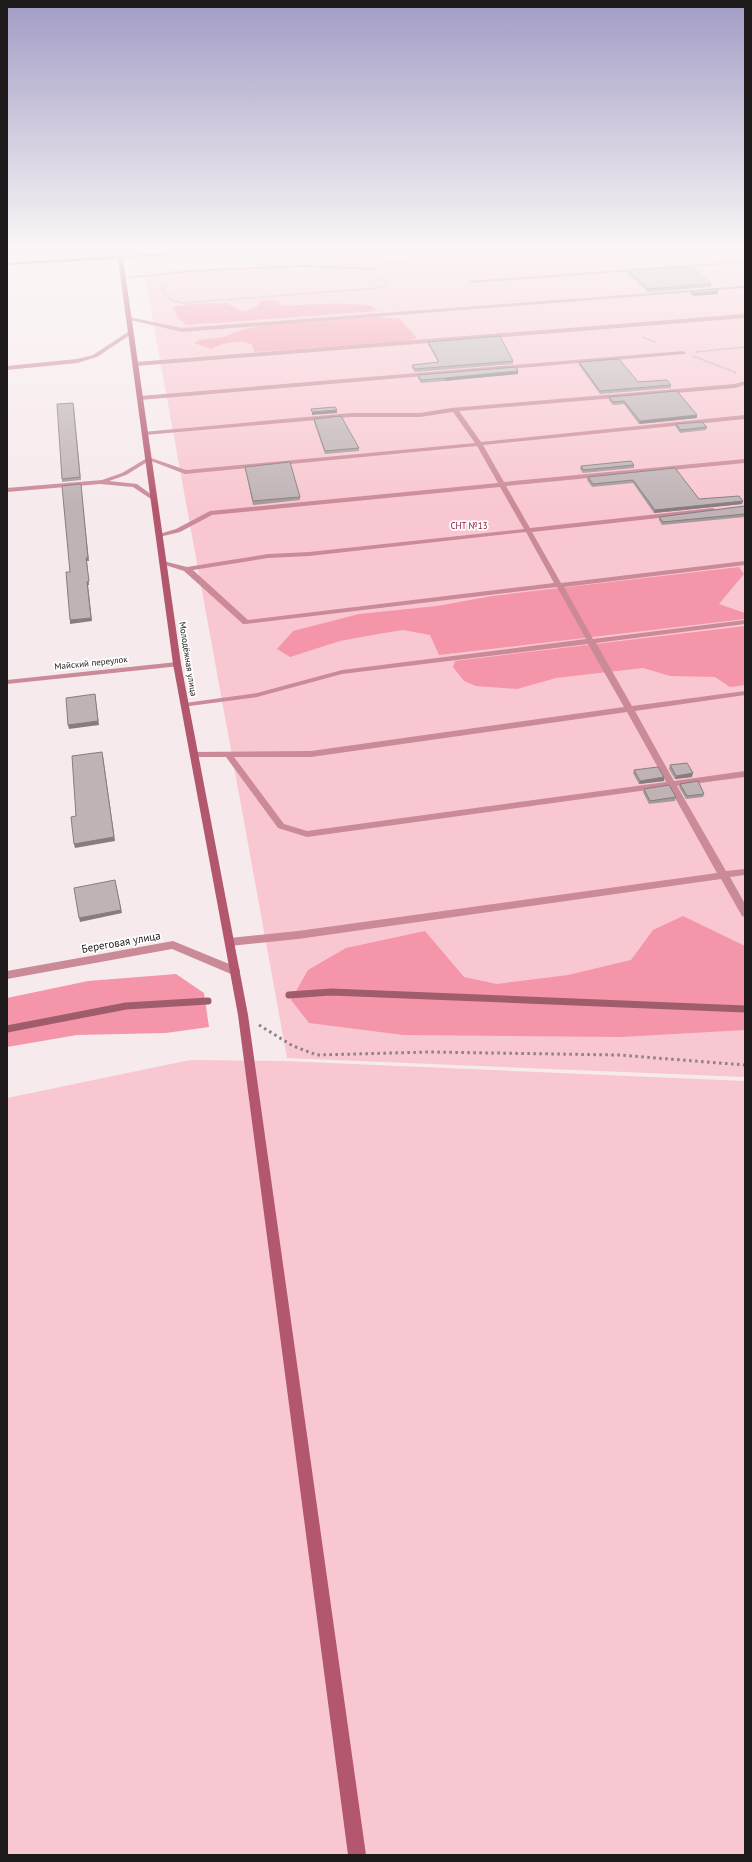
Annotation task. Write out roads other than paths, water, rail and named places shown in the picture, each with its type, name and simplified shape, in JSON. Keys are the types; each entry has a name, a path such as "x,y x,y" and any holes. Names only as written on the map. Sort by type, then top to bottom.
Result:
{"street":[{"path":"7,368 77,362 94,356 127,335"},
{"name":"Молодёжная улица","path":"131,335 177,664 218,889 230,942 242,1016 357,1855"},
{"path":"136,364 505,335"},
{"path":"140,398 683,353"},
{"path":"145,433 351,415 420,415 455,410 735,386 745,383"},
{"path":"455,410 479,444 526,530 591,641 671,785 745,913"},
{"path":"100,482 124,474 149,459 185,472 745,417"},
{"path":"159,535 178,531 210,513 745,461"},
{"path":"7,490 100,482 135,485 154,499"},
{"path":"163,563 187,569 268,556 309,554 722,509"},
{"path":"187,569 246,622 745,563"},
{"path":"185,705 257,695 342,672 745,622"},
{"name":"Майский переулок","path":"7,682 177,664"},
{"path":"194,754 311,754 745,693"},
{"path":"228,754 281,826 307,834 745,774"},
{"path":"230,942 298,935 745,872"},
{"name":"Береговая улица","path":"7,975 173,945 234,971"}],"waterway":[{"path":"289,995 331,992 745,1009"},
{"path":"7,1029 126,1006 208,1001"}],"park label":[{"name":"СНТ №13","path":"469,526"}]}
